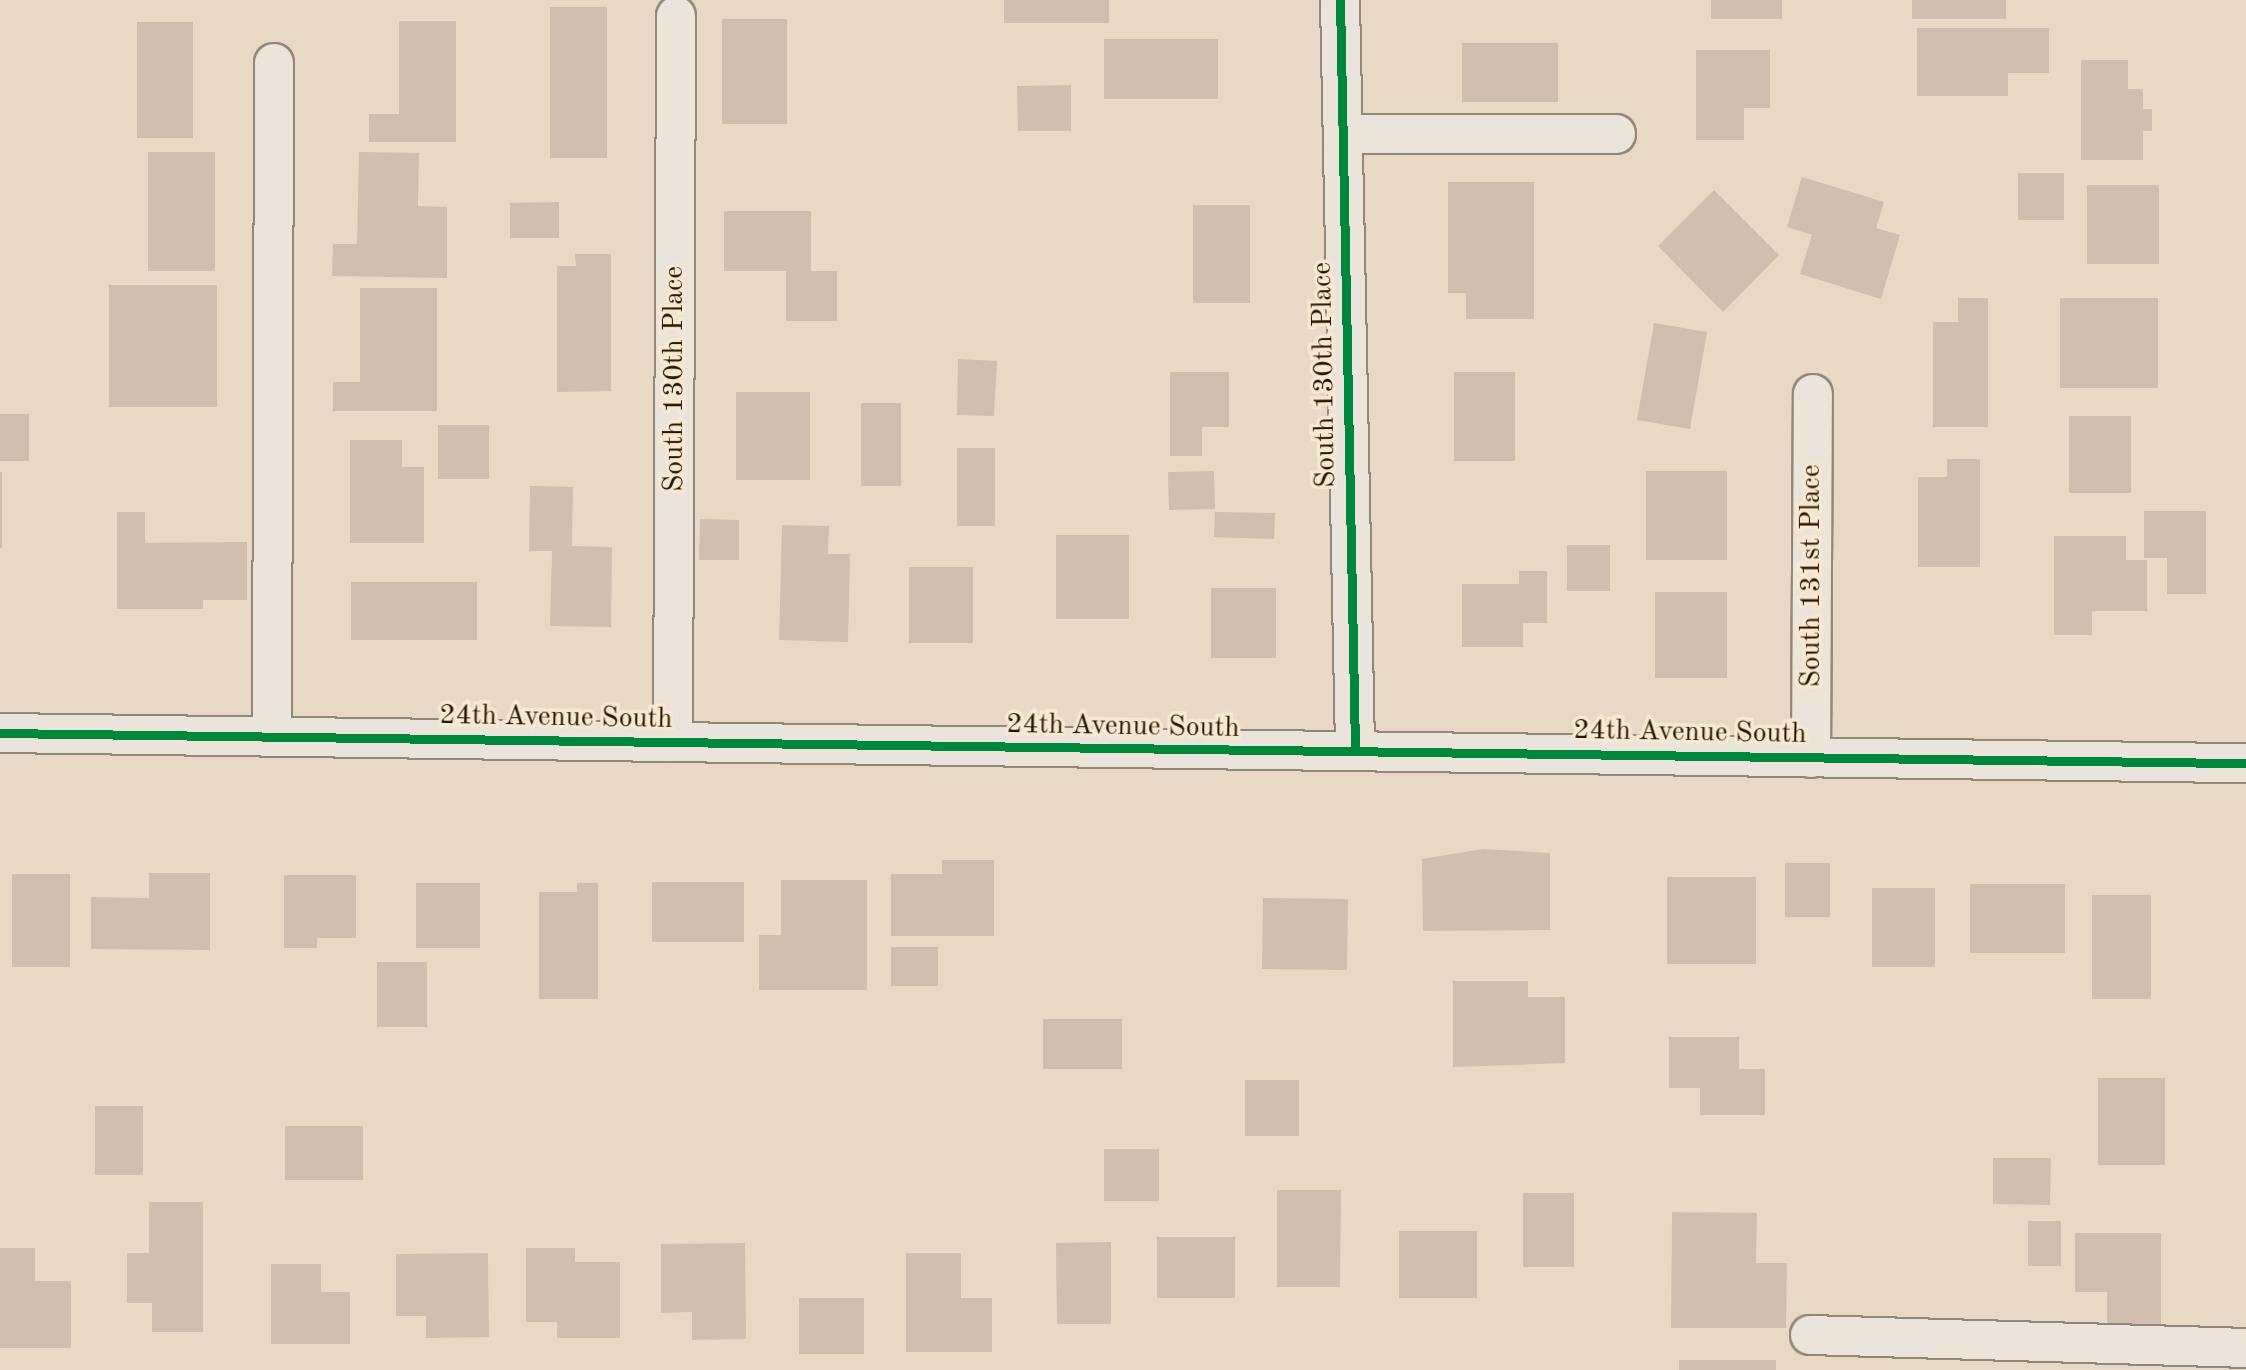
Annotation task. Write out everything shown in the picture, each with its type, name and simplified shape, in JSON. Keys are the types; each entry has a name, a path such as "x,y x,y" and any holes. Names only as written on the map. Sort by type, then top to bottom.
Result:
{"street":[{"name":"South 130th Place","path":"1340,0 1355,750"},
{"name":"South 130th Place","path":"673,742 676,16"},
{"path":"272,737 274,63"},
{"path":"1343,134 1616,134"},
{"name":"South 131st Place","path":"1811,758 1813,394"},
{"name":"24th Avenue South","path":"0,733 2246,763"},
{"path":"1810,1335 2246,1348"}],"building":[{"path":"1004,0 1109,0 1109,23 1004,23"},
{"path":"1711,0 1782,0 1782,19 1711,19"},
{"path":"1912,0 2006,0 2006,19 1912,19"},
{"path":"550,7 607,7 607,158 550,158"},
{"path":"722,19 787,19 787,124 722,124"},
{"path":"399,21 456,21 456,142 369,142 369,114 399,114"},
{"path":"137,22 193,22 193,138 137,138"},
{"path":"1917,28 2049,28 2049,73 2008,73 2008,96 1917,96"},
{"path":"1104,39 1218,39 1218,99 1104,99"},
{"path":"1462,43 1558,43 1558,102 1462,102"},
{"path":"1696,50 1770,50 1770,108 1744,108 1744,140 1696,140"},
{"path":"2081,60 2128,60 2128,89 2143,89 2143,109 2152,109 2152,131 2143,131 2143,160 2081,160"},
{"path":"1071,85 1071,131 1018,131 1017,86"},
{"path":"148,152 215,152 215,271 148,271"},
{"path":"359,152 419,153 418,206 447,207 447,278 332,276 333,244 357,244"},
{"path":"2018,173 2064,173 2064,220 2018,220"},
{"path":"1802,177 1884,202 1876,228 1900,235 1881,299 1800,274 1812,235 1787,227"},
{"path":"1448,182 1534,182 1534,319 1466,319 1466,293 1448,293"},
{"path":"2087,185 2159,185 2159,264 2087,264"},
{"path":"1714,190 1779,255 1723,312 1658,246"},
{"path":"559,202 559,238 510,238 510,203"},
{"path":"1193,205 1250,205 1250,303 1193,303"},
{"path":"724,211 811,211 811,271 837,271 837,321 786,321 786,271 724,271"},
{"path":"575,254 611,254 611,391 557,392 557,266 576,266"},
{"path":"109,285 217,285 217,407 109,407"},
{"path":"360,288 437,288 437,411 333,411 333,382 360,382"},
{"path":"1958,298 1988,298 1988,427 1933,427 1933,322 1958,322"},
{"path":"2060,298 2158,298 2158,388 2060,388"},
{"path":"1654,323 1707,332 1690,429 1637,420"},
{"path":"958,359 997,361 994,416 957,415"},
{"path":"1170,372 1229,372 1229,427 1202,427 1202,456 1170,456"},
{"path":"1454,372 1515,372 1515,461 1454,461"},
{"path":"736,392 810,392 810,480 736,480"},
{"path":"861,403 901,403 901,486 861,486"},
{"path":"0,414 29,414 29,461 0,461"},
{"path":"2069,416 2131,416 2131,493 2069,493"},
{"path":"438,425 489,425 489,479 438,479"},
{"path":"350,440 402,440 402,467 424,467 424,543 350,543"},
{"path":"957,448 995,448 995,526 957,526"},
{"path":"1947,459 1980,459 1980,567 1918,567 1918,477 1947,477"},
{"path":"1214,471 1215,509 1169,510 1168,472"},
{"path":"1646,471 1727,471 1727,560 1646,560"},
{"path":"2,472 2,548 0,548"},
{"path":"530,486 573,487 572,546 612,547 611,627 550,626 552,551 529,551"},
{"path":"2144,511 2206,511 2206,594 2167,594 2167,558 2144,558"},
{"path":"117,512 145,512 145,543 247,542 247,600 203,600 203,609 117,609"},
{"path":"1215,512 1275,513 1274,539 1214,537"},
{"path":"700,519 739,520 739,560 699,560"},
{"path":"782,525 829,526 828,554 850,554 848,642 779,640"},
{"path":"1056,535 1129,535 1129,619 1056,619"},
{"path":"2054,536 2126,536 2126,560 2147,560 2147,611 2092,611 2092,635 2054,635"},
{"path":"1567,545 1610,545 1610,591 1567,591"},
{"path":"909,567 973,567 973,643 909,643"},
{"path":"1519,571 1547,571 1547,623 1523,623 1523,647 1462,647 1462,584 1519,584"},
{"path":"351,582 477,582 477,640 351,640"},
{"path":"1211,588 1276,588 1276,658 1211,658"},
{"path":"1655,592 1727,592 1727,678 1655,678"},
{"path":"1483,849 1550,853 1550,930 1423,931 1422,859"},
{"path":"942,860 994,860 994,936 891,936 891,874 942,874"},
{"path":"1785,863 1830,863 1830,917 1785,917"},
{"path":"149,873 210,873 210,950 91,949 91,897 149,898"},
{"path":"12,874 70,874 70,967 12,967"},
{"path":"284,875 356,875 356,938 317,938 317,948 284,948"},
{"path":"1667,877 1756,877 1756,964 1667,964"},
{"path":"781,880 867,880 867,990 759,990 759,935 781,935"},
{"path":"652,882 744,882 744,942 652,942"},
{"path":"416,883 480,883 480,948 416,948"},
{"path":"577,883 598,883 598,999 539,999 539,892 577,892"},
{"path":"1970,884 2065,884 2065,953 1970,953"},
{"path":"1872,888 1935,888 1935,967 1872,967"},
{"path":"2092,895 2151,895 2151,999 2092,999"},
{"path":"1263,898 1348,899 1347,970 1262,969"},
{"path":"891,947 938,947 938,986 891,986"},
{"path":"377,962 427,962 427,1027 377,1027"},
{"path":"1453,981 1528,981 1528,997 1565,997 1565,1063 1453,1067"},
{"path":"1043,1019 1122,1019 1122,1069 1043,1069"},
{"path":"1669,1037 1739,1037 1739,1069 1765,1069 1765,1115 1700,1115 1700,1088 1669,1088"},
{"path":"2098,1078 2165,1078 2165,1165 2098,1165"},
{"path":"1245,1080 1299,1080 1299,1136 1245,1136"},
{"path":"95,1106 143,1106 143,1175 95,1175"},
{"path":"285,1126 363,1126 363,1180 285,1180"},
{"path":"1104,1149 1159,1149 1159,1201 1104,1201"},
{"path":"1993,1158 2051,1158 2050,1205 1993,1204"},
{"path":"1277,1190 1341,1190 1340,1287 1277,1287"},
{"path":"1523,1193 1574,1193 1574,1267 1523,1267"},
{"path":"149,1202 203,1202 203,1332 152,1332 152,1303 127,1303 127,1253 149,1253"},
{"path":"1672,1212 1757,1213 1756,1263 1787,1263 1786,1328 1671,1328"},
{"path":"2028,1221 2061,1221 2061,1266 2028,1266"},
{"path":"1399,1231 1477,1231 1477,1298 1399,1298"},
{"path":"2075,1233 2161,1233 2161,1327 2107,1327 2107,1292 2075,1292"},
{"path":"1157,1237 1235,1237 1235,1298 1157,1298"},
{"path":"1111,1242 1111,1324 1057,1324 1056,1243"},
{"path":"745,1243 746,1339 692,1340 692,1312 661,1313 661,1244"},
{"path":"0,1248 35,1248 35,1281 71,1281 71,1348 0,1348"},
{"path":"526,1248 575,1248 575,1262 620,1262 620,1338 557,1338 557,1322 526,1322"},
{"path":"488,1253 489,1337 426,1338 426,1316 396,1316 396,1254"},
{"path":"906,1253 961,1253 961,1298 992,1298 992,1352 906,1352"},
{"path":"271,1264 321,1264 321,1292 350,1292 350,1344 271,1344"},
{"path":"799,1298 864,1298 864,1354 799,1354"},
{"path":"1679,1360 1776,1360 1776,1370 1679,1370"}],"cycle path":[{"path":"1340,0 1355,750"},
{"path":"0,733 2246,763"}]}
